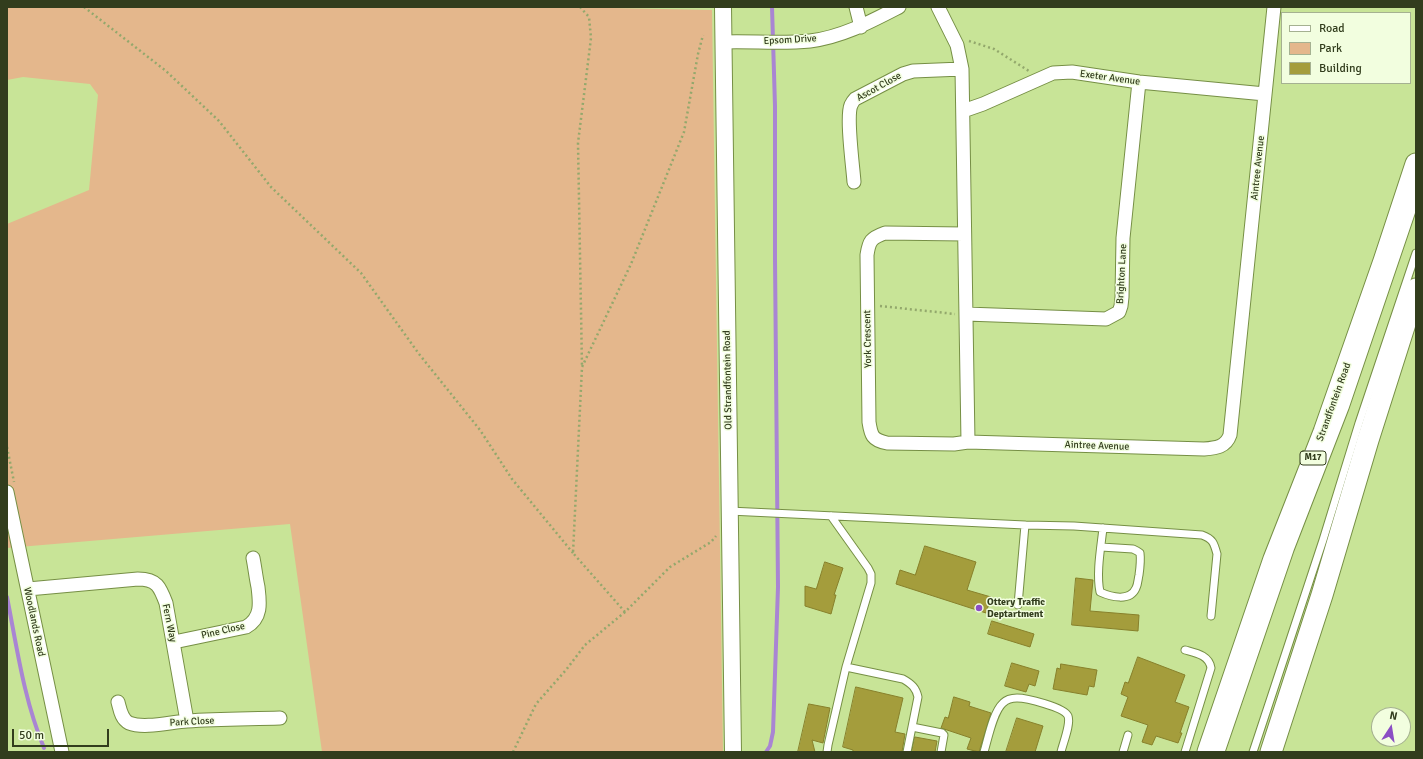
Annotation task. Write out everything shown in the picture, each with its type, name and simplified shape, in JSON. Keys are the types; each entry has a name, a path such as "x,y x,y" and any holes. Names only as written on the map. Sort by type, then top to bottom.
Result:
{"main road":[{"name":"Strandfontein Road","path":"1208,752 1274,559 1324,432 1416,164"},
{"path":"1271,752 1322,595 1368,440 1416,289"}],"street":[{"name":"Old Strandfontein Road","path":"723,7 733,752"},
{"path":"856,7 861,27"},
{"name":"Epsom Drive","path":"724,42 793,42 823,38 861,27 899,7"},
{"path":"938,7 959,54 962,69 968,442"},
{"name":"Aintree Avenue","path":"968,442 1204,449 1221,446 1228,441 1230,434 1274,7"},
{"name":"Ascot Close","path":"854,182 851,156 850,113 851,104 855,99 903,74 913,71 962,69"},
{"name":"Exeter Avenue","path":"963,111 983,104 1053,73 1072,72 1139,82 1265,94"},
{"name":"Brighton Lane","path":"966,314 1106,319 1119,312 1121,302 1123,238 1139,82"},
{"name":"York Crescent","path":"964,234 885,233 875,236 869,243 867,255 869,422 874,438 879,442 954,444 968,442"},
{"name":"Woodlands Road","path":"7,492 62,752"},
{"name":"Pine Close","path":"174,642 246,627 255,620 260,605 253,558"},
{"name":"Fern Way","path":"28,590 138,579 152,581 158,586 166,603 188,721"},
{"name":"Park Close","path":"118,702 120,714 125,720 134,724 280,718"}],"lane":[{"path":"1221,752 1290,550 1345,408 1416,199"},
{"path":"1253,752 1323,540 1359,423 1416,253"},
{"path":"729,511 1074,526 1202,534 1210,538 1215,545 1217,554 1211,616"},
{"path":"828,752 828,744 846,667 871,583 871,574 868,568 831,516"},
{"path":"1018,605 1025,525"},
{"path":"1101,547 1133,549 1140,553 1136,587 1132,594 1127,597 1114,596 1100,592 1098,585 1101,547 1103,528"},
{"path":"1185,650 1207,658 1211,668 1185,752"},
{"path":"846,667 904,679 911,683 916,690 918,697 907,752"},
{"path":"984,752 997,712 1002,704 1008,699 1015,698 1058,708 1065,712 1068,716 1069,723 1061,752"},
{"path":"912,727 942,733 944,736 941,752"},
{"path":"1123,752 1128,735"}],"path":[{"path":"84,7 166,70 219,121 271,187 361,273 419,354 480,430 512,479 625,612"},
{"path":"573,552 582,367 578,143 591,38 589,17 580,7"},
{"path":"582,367 631,264 684,132 698,54 703,35"},
{"path":"952,36 994,49 1042,77"},
{"path":"868,304 966,314"},
{"path":"513,752 536,704 566,670 585,645 625,612 670,567 711,542 720,533"}],"green space":[{"path":"7,7 561,7 712,10 723,752 322,752 290,524 7,548 7,224 89,190 98,95 90,84 23,77 7,80"}],"building":[{"path":"925,546 976,562 967,590 991,597 986,613 896,584 900,570 915,575"},
{"path":"825,562 843,568 834,595 836,595 831,614 805,606 805,586 816,589"},
{"path":"1076,578 1093,580 1090,611 1139,615 1138,631 1072,625"},
{"path":"992,621 1034,634 1030,647 988,634"},
{"path":"1138,657 1185,675 1175,702 1189,707 1178,743 1156,736 1152,745 1142,742 1148,725 1121,716 1128,697 1121,694 1125,682 1128,683"},
{"path":"1012,663 1039,671 1035,686 1029,684 1026,692 1005,686"},
{"path":"1061,664 1097,670 1094,687 1089,686 1087,695 1053,689 1057,668 1060,669"},
{"path":"856,687 903,698 895,732 905,734 902,752 853,752 853,750 843,747"},
{"path":"954,697 970,702 969,706 991,713 979,752 967,749 971,738 941,728 945,717 948,718"},
{"path":"809,704 830,708 823,743 812,740 815,752 798,752"},
{"path":"1017,718 1043,726 1035,752 1006,752"},
{"path":"915,737 937,741 935,752 912,752"}],"waterway":[{"path":"766,752 770,746 773,732 778,587 775,106 772,7"},
{"path":"7,597 26,693 44,748"}],"place":[{"name":"Ottery Traffic Deptartment","path":"979,608"}]}
